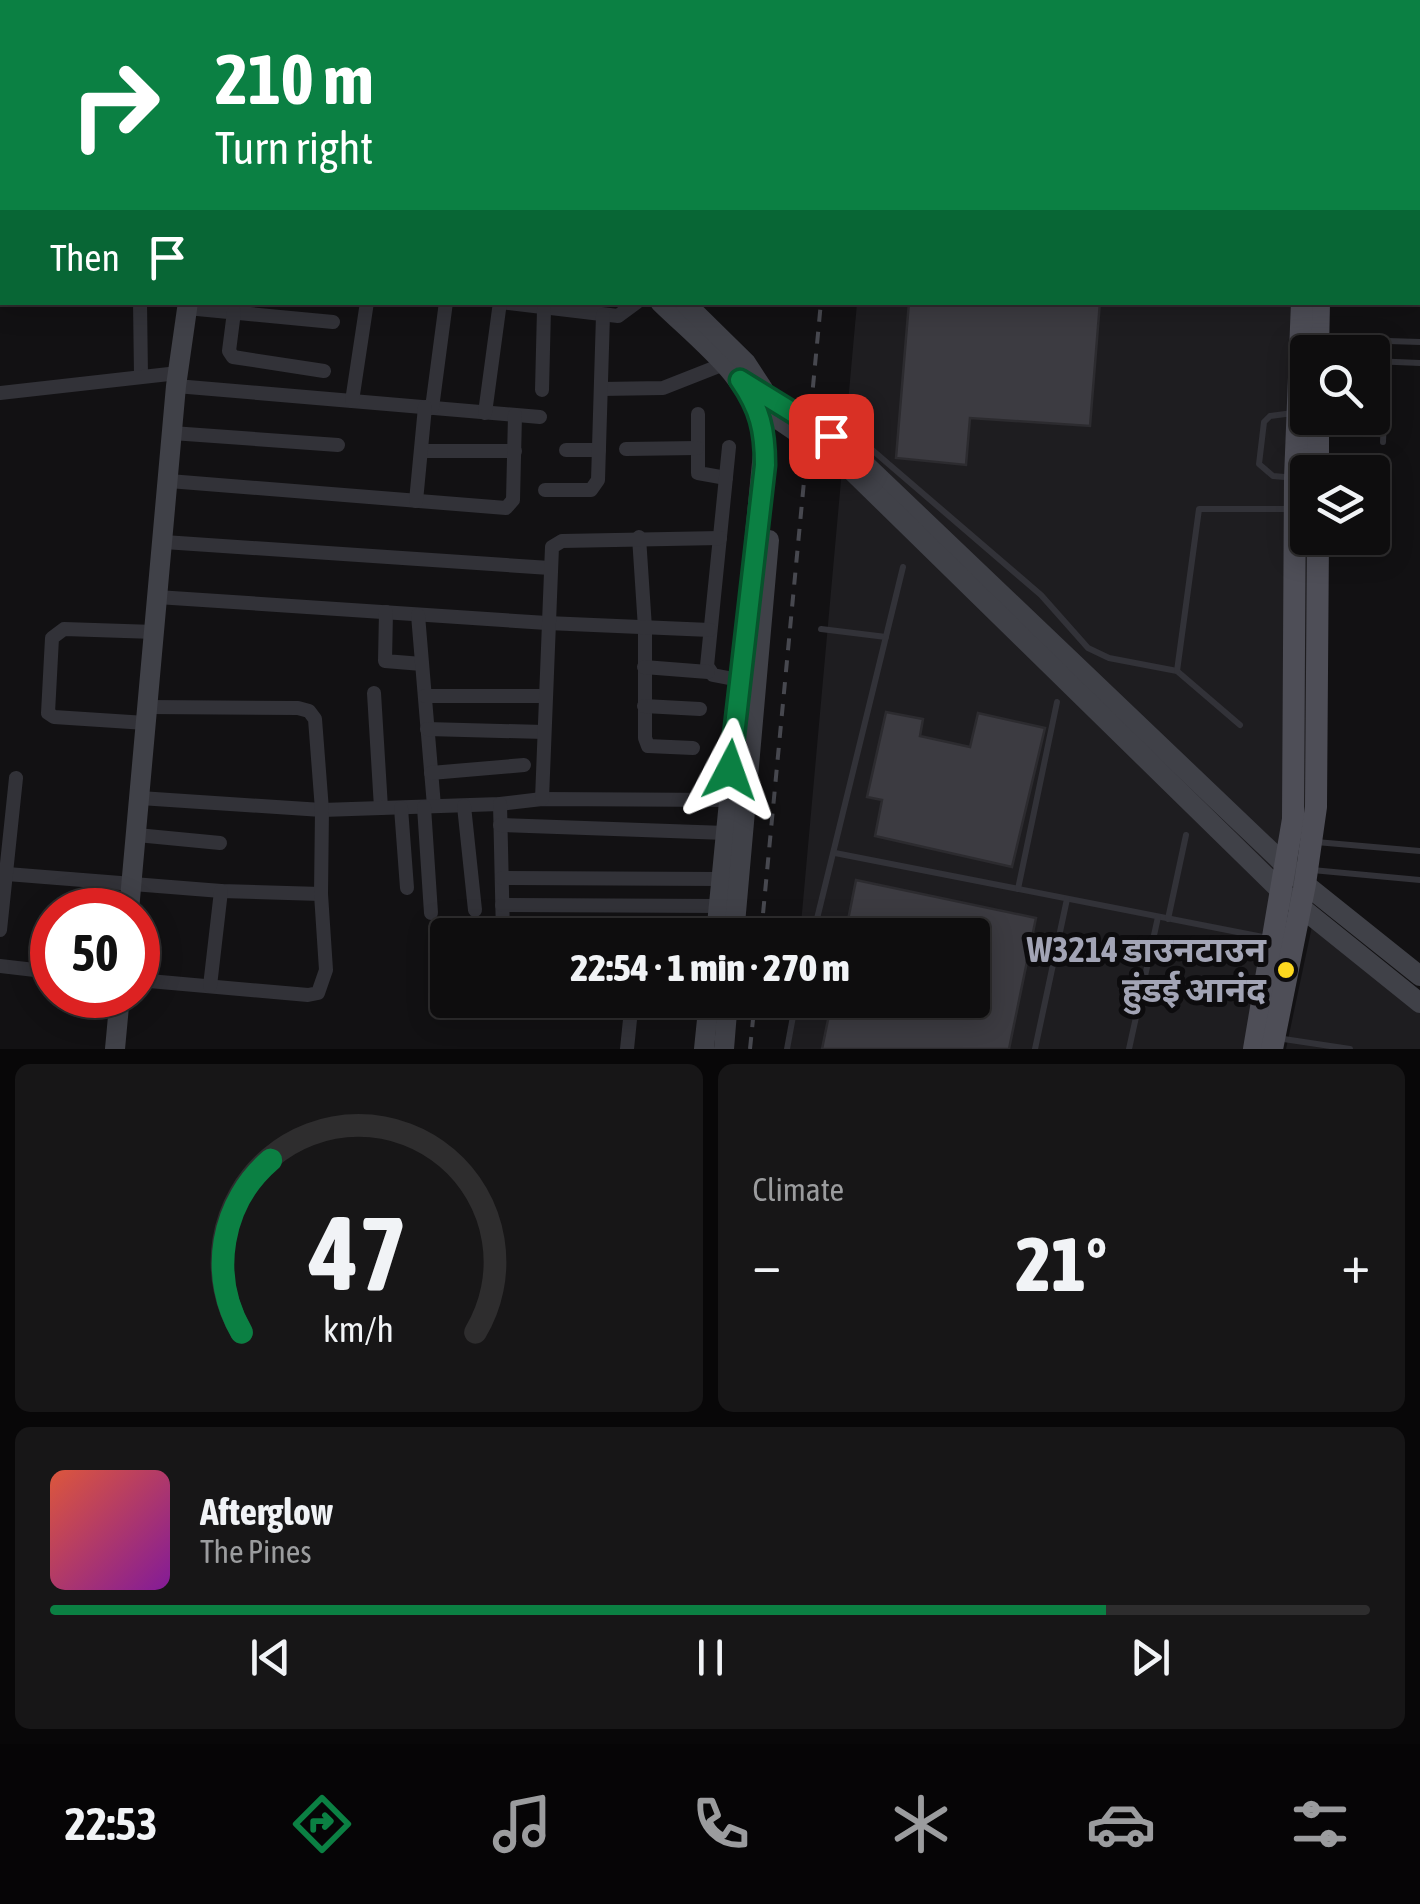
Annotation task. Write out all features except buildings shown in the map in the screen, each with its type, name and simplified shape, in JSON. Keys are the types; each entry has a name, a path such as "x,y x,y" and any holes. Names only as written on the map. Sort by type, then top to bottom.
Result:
{"main road":[{"path":"1302,305 1304,335"},
{"path":"1318,335 1319,305"},
{"path":"1267,1045 1274,939 1296,870 1296,555"},
{"path":"1267,1045 1296,870 1317,555"}],"street":[{"path":"140,305 141,376"},
{"path":"131,888 177,379 188,305 334,322"},
{"path":"352,401 367,305"},
{"path":"416,501 445,305"},
{"path":"485,413 501,305"},
{"path":"522,305 603,315 626,313 634,305"},
{"path":"663,305 776,418 848,467 1296,870 1420,976"},
{"path":"687,305 746,363 762,400 765,432 765,465 739,680 718,918"},
{"path":"542,390 544,308"},
{"path":"234,312 229,351 233,356 324,371"},
{"path":"545,490 595,487 603,315"},
{"path":"600,389 663,388 724,364"},
{"path":"0,393 141,376 352,401 540,417"},
{"path":"762,400 851,451 1296,870 1420,1003"},
{"path":"698,414 698,473 726,478"},
{"path":"169,480 511,506 516,415"},
{"path":"736,918 777,460 776,418"},
{"path":"172,433 338,445"},
{"path":"708,672 730,446"},
{"path":"626,449 697,448"},
{"path":"421,451 515,450"},
{"path":"566,450 598,450"},
{"path":"639,537 644,738 648,746 693,748"},
{"path":"542,799 547,623 550,568 556,542 720,538"},
{"path":"164,542 550,568"},
{"path":"157,596 547,623 710,630"},
{"path":"386,612 385,661 422,664"},
{"path":"418,615 431,773 431,912"},
{"path":"155,632 64,629 52,638 48,713 54,718 298,708 309,712 314,719 322,810 326,970 318,993 160,982"},
{"path":"644,667 708,672 739,680"},
{"path":"374,693 381,808"},
{"path":"424,696 544,696"},
{"path":"644,706 700,710"},
{"path":"427,730 544,732"},
{"path":"431,773 524,765"},
{"path":"0,930 16,778"},
{"path":"140,798 322,810 464,806 542,799 728,800"},
{"path":"500,804 502,918"},
{"path":"464,806 475,910"},
{"path":"401,808 407,888"},
{"path":"500,826 726,833"},
{"path":"136,836 220,843"},
{"path":"7,874 221,891 322,894"},
{"path":"502,878 722,879"},
{"path":"210,986 221,891"},
{"path":"502,905 720,906"},
{"path":"0,966 30,969"},
{"path":"115,1049 118,1018"},
{"path":"627,1049 630,1018"},
{"path":"704,1049 707,1018"},
{"path":"724,1049 727,1018"}],"lane":[{"path":"1390,343 1420,342"},
{"path":"1390,362 1420,363"},
{"path":"1290,415 1270,416 1264,422 1259,464 1267,474 1290,475"},
{"path":"842,424 1040,595 1088,648 1110,658 1177,671 1240,724"},
{"path":"1383,435 1383,442"},
{"path":"1177,671 1199,510 1208,506 1290,510"},
{"path":"818,918 902,567"},
{"path":"821,628 886,637"},
{"path":"1018,889 1057,702"},
{"path":"1168,918 1186,835"},
{"path":"1296,870 1420,851"},
{"path":"835,853 1274,939"},
{"path":"1296,870 1420,880"},
{"path":"1034,1049 1066,898"},
{"path":"1129,1049 1158,916"},
{"path":"787,1049 793,1018"},
{"path":"1267,1045 1350,1049"}],"shaded area":[{"path":"857,305 1315,305 1310,335 1290,335 1290,435 1308,435 1308,455 1290,455 1290,555 1308,555 1307,812 1261,1049 788,1049 791,1018 990,1018 990,918 802,918"},
{"path":"1314,917 1420,1008 1420,1049 1286,1049"}],"railway":[{"path":"763,918 821,305"},
{"path":"750,1049 753,1018"}],"place":[{"name":"W3214 डाउनटाउन हुंडई आनंद","path":"1286,970"}],"route":[{"path":"730,770 765,465 765,432 757,405 740,380 831,436"}]}
